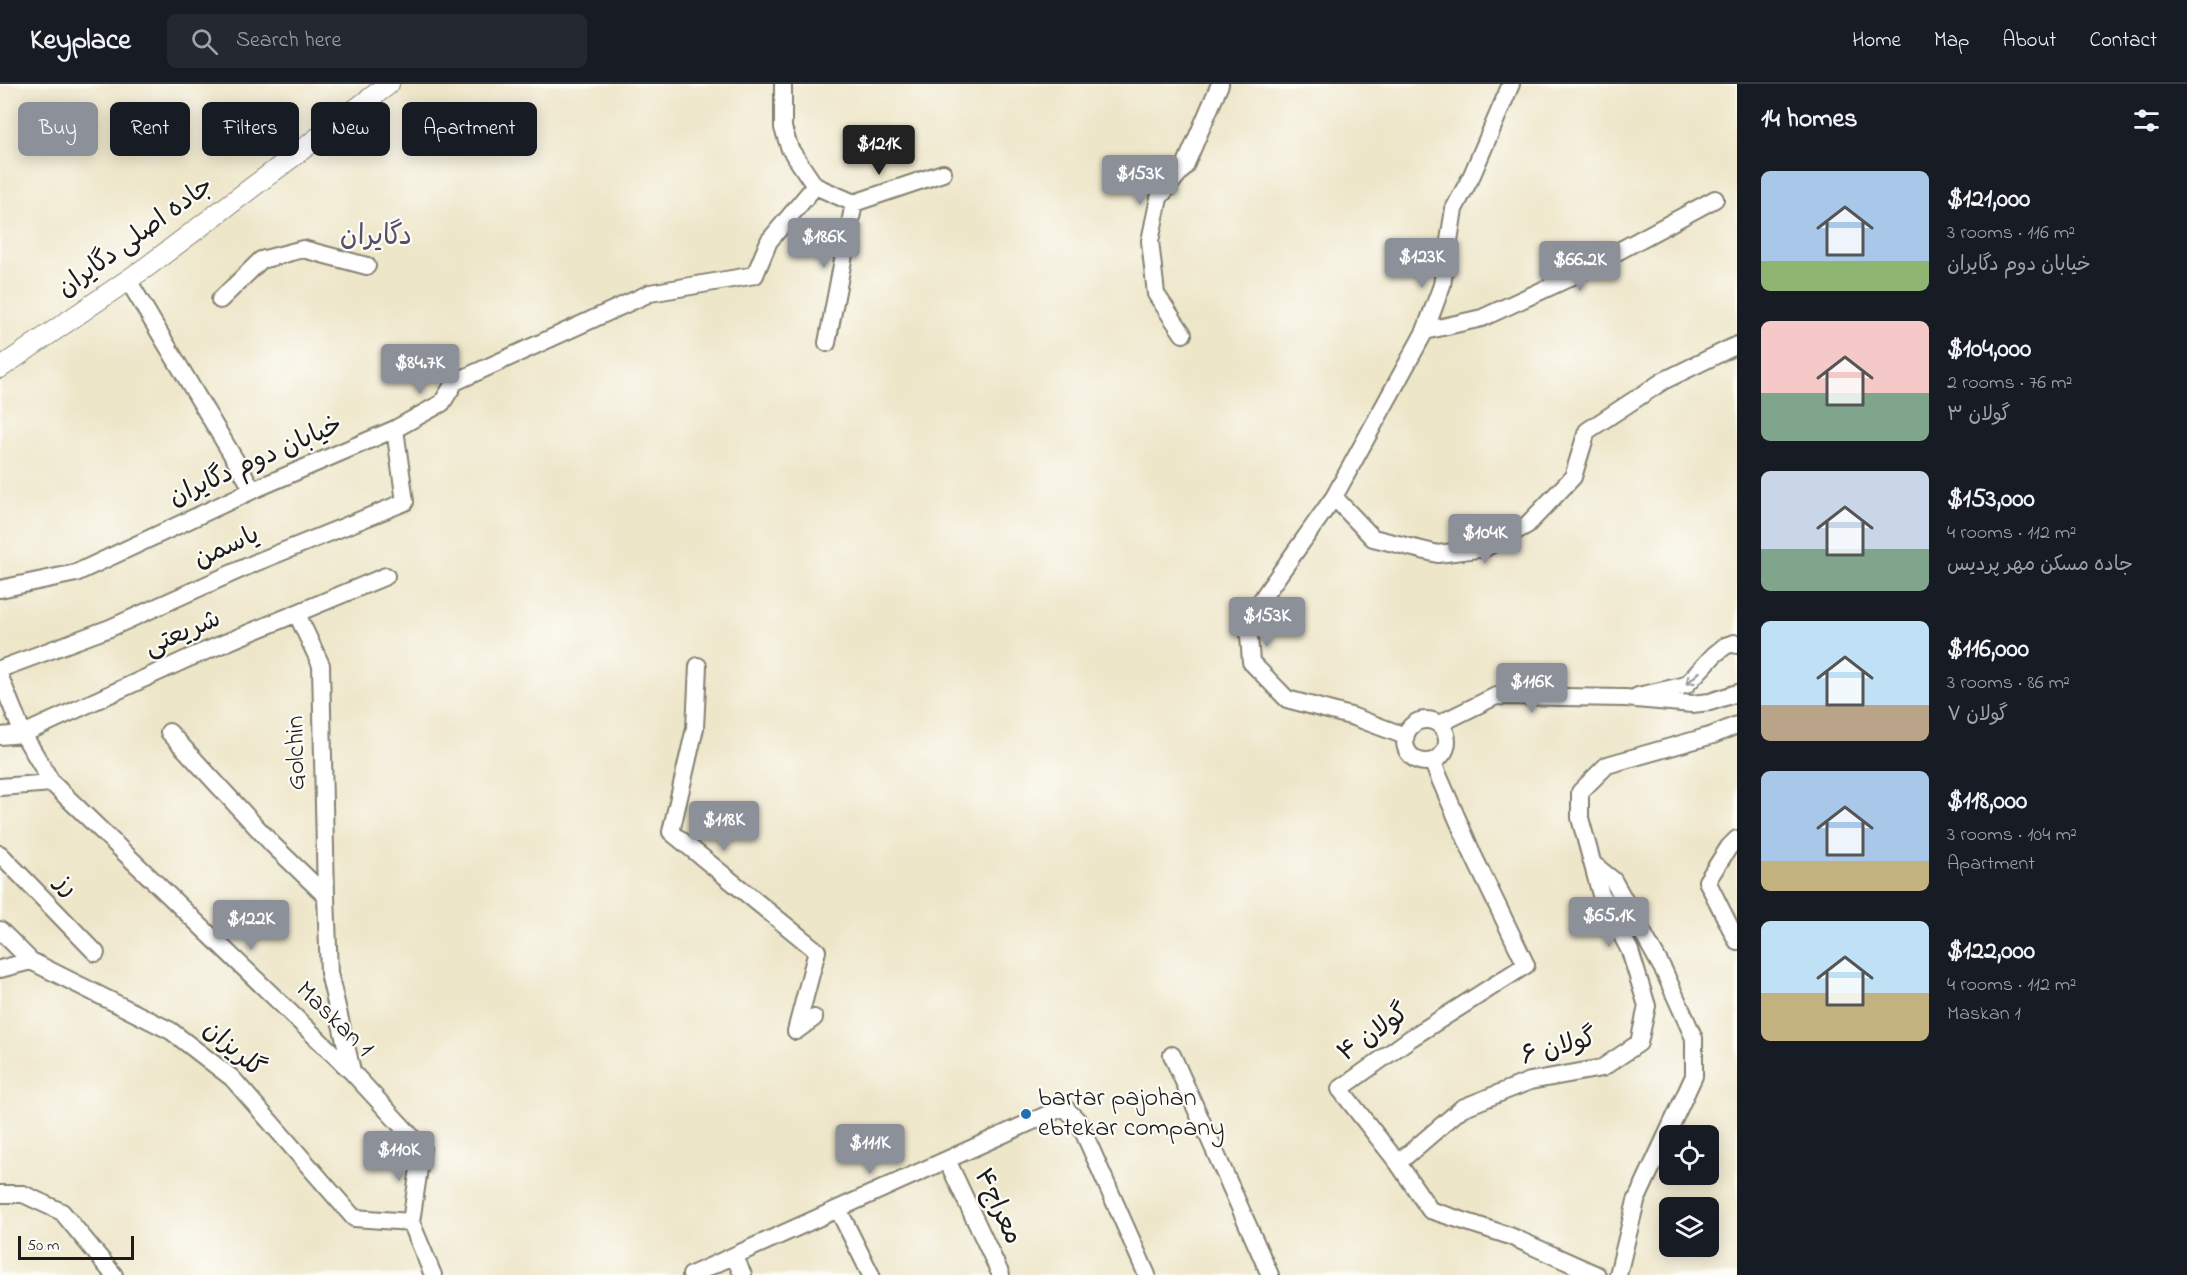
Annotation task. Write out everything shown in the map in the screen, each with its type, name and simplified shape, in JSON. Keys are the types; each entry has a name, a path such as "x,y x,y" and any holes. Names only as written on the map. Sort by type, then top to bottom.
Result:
{"street":[{"name":"جاده اصلی دگایران","path":"0,368 128,280 389,84"},
{"path":"783,84 783,128 790,149 815,186 854,203 943,173"},
{"path":"1183,334 1156,294 1149,241 1159,198 1185,166 1220,84"},
{"path":"1405,736 1354,717 1287,699 1251,662 1248,622 1334,497 1425,331 1442,285 1454,209 1472,175 1511,84"},
{"name":"خیابان دوم دگایران","path":"0,589 76,573 253,490 395,429 442,403 455,382 650,293 754,275 769,241 815,186"},
{"path":"1425,331 1482,318 1567,279 1715,200"},
{"path":"827,343 854,203"},
{"path":"220,300 261,260 303,249 367,266"},
{"path":"128,280 253,490"},
{"path":"1334,497 1373,537 1438,554 1485,548 1527,525 1573,477 1587,431 1663,381 1737,345"},
{"name":"یاسمن","path":"0,669 110,628 257,562 405,502 395,429"},
{"name":"شریعتی","path":"0,736 23,734 189,658 386,576"},
{"name":"Golchin","path":"297,614 321,665 329,973 352,1072"},
{"path":"1625,699 1686,685 1725,646 1737,645"},
{"path":"698,666 695,728 671,832 817,951 796,1031 814,1018"},
{"name":"Maskan 1","path":"0,677 23,734 52,783 352,1072 422,1148 411,1222"},
{"path":"1438,724 1496,696 1625,699 1692,704 1710,702 1737,693"},
{"path":"1429,720 1438,724 1445,733 1447,745 1442,755 1432,761 1421,762 1412,756 1406,747 1405,736 1410,727 1419,721 1429,720"},
{"name":"گولان ۶","path":"1398,1163 1462,1108 1530,1082 1602,1068 1639,1043 1647,1006 1630,951 1601,895 1580,819 1580,792 1607,765 1713,735 1737,725"},
{"path":"169,732 273,845 326,896"},
{"name":"گولان ۴","path":"1432,761 1473,855 1526,965 1411,1038 1340,1089 1398,1163 1430,1210 1510,1236 1597,1275"},
{"path":"0,788 52,783"},
{"path":"1737,839 1729,847 1707,881 1737,941"},
{"name":"رز","path":"0,854 96,953"},
{"path":"1593,864 1613,880 1664,971 1694,1038 1694,1076 1636,1202 1618,1275"},
{"name":"گلریزان","path":"0,930 31,961 171,1031 232,1078 354,1218 411,1222"},
{"path":"0,969 31,961"},
{"path":"1172,1055 1270,1275"},
{"path":"691,1275 1064,1107 1079,1122 1147,1275"},
{"name":"معراج۴","path":"947,1160 1001,1275"},
{"path":"0,1194 23,1194 62,1212 114,1275"},
{"path":"837,1209 870,1275"},
{"path":"411,1222 434,1275"},
{"path":"734,1256 743,1275"}],"place":[{"name":"bartar pajohan ebtekar company","path":"1026,1114"}],"district":[{"name":"دگایران","path":"376,237"}]}
